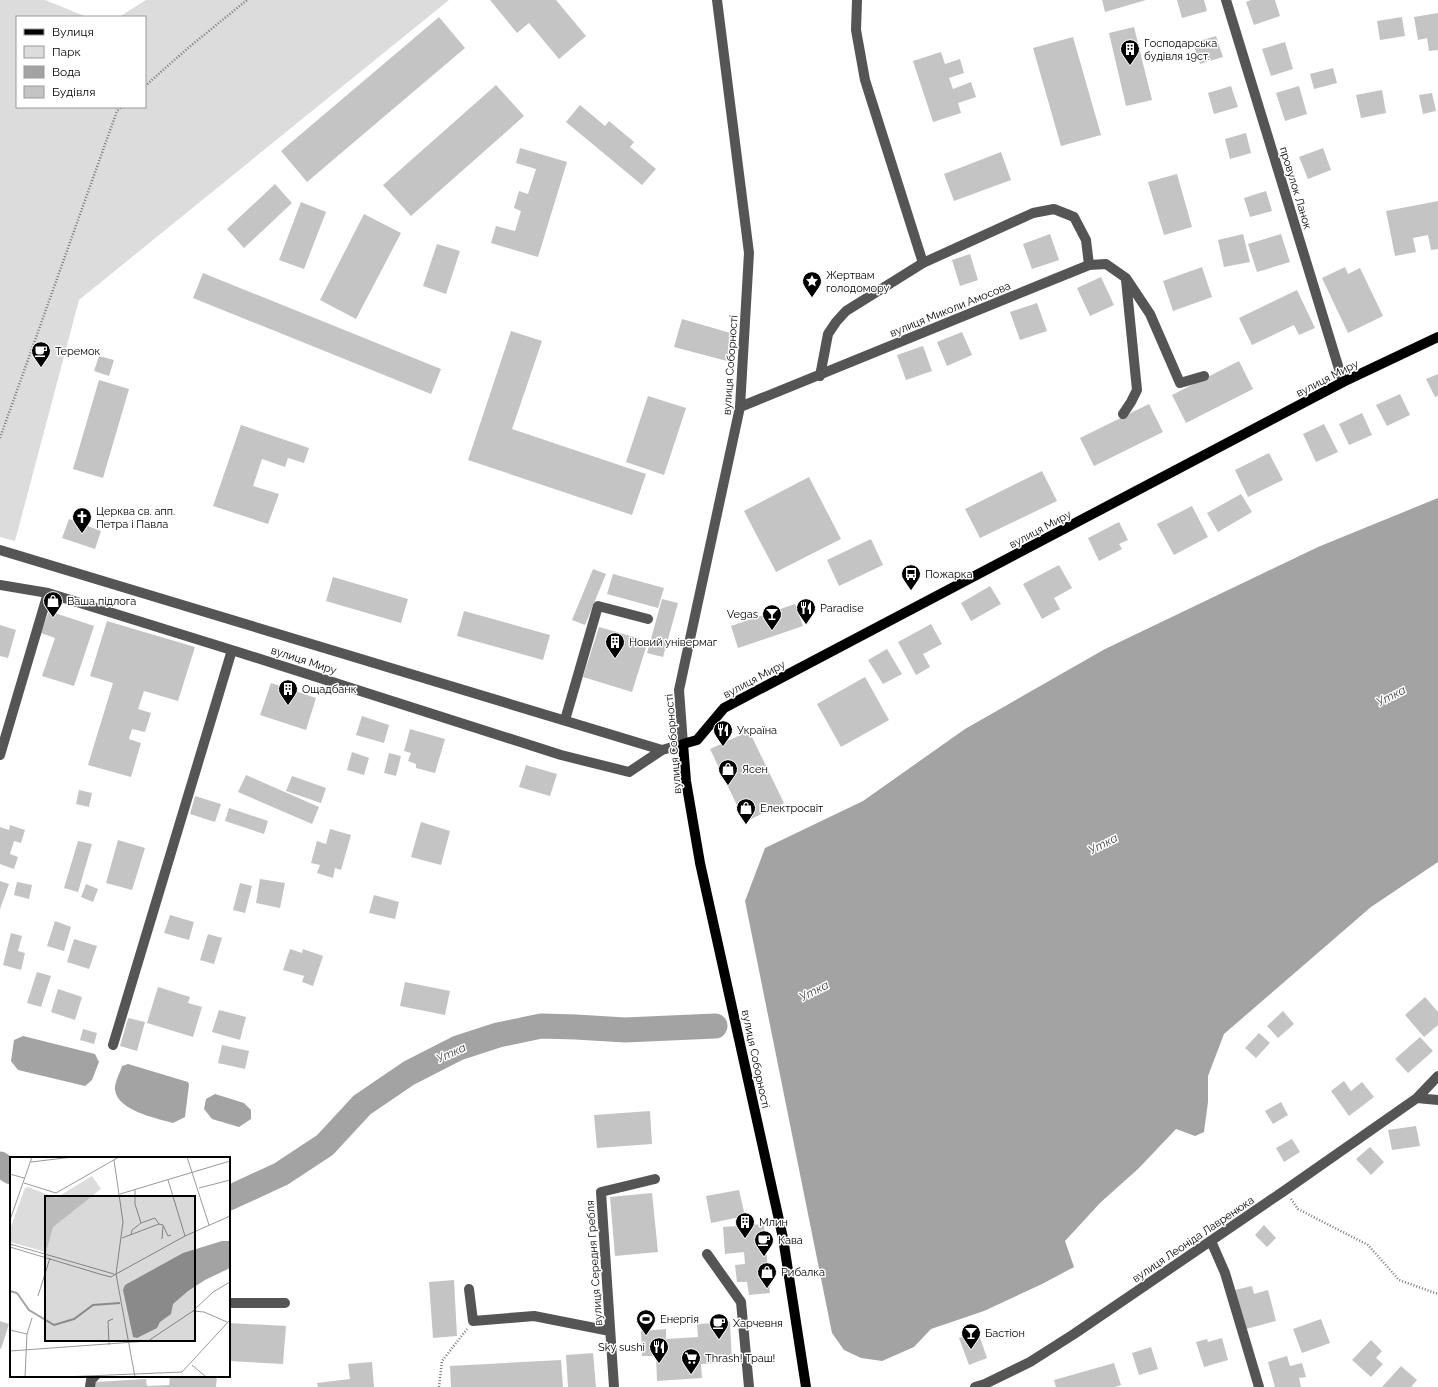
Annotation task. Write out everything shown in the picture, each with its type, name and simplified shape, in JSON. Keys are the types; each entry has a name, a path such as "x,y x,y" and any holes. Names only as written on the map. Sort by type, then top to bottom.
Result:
{"main road":[{"name":"вулиця Миру","path":"683,744 697,740 724,708 1343,382 1438,337"},
{"name":"вулиця Соборності","path":"683,744 686,781 700,863 783,1238 806,1387"}],"street":[{"name":"вулиця Соборності","path":"683,744 679,690 740,407 749,253 717,0"},
{"path":"856,0 856,30 865,80 923,263"},
{"name":"провулок Ланок","path":"1226,0 1343,382"},
{"path":"820,376 828,334 846,311 923,263 1033,212 1054,209 1074,217 1086,240 1089,265"},
{"name":"вулиця Миколи Амосова","path":"740,407 820,376 1089,265 1106,264 1126,278 1150,314 1180,383 1204,376"},
{"path":"1123,414 1132,402 1137,390 1126,278"},
{"name":"вулиця Миру","path":"0,550 662,750"},
{"name":"вулиця Миру","path":"0,585 48,593 561,755 629,772 662,750 683,744"},
{"path":"0,755 48,593"},
{"path":"565,720 598,606 648,619"},
{"path":"113,1045 232,650"},
{"name":"вулиця Леоніда Лавренюка","path":"975,1387 985,1384 1030,1362 1211,1241 1417,1098 1438,1076"},
{"path":"1417,1098 1438,1100"},
{"name":"вулиця Середня Гребля","path":"614,1387 601,1192 655,1179"},
{"path":"1211,1241 1225,1273 1259,1387"},
{"path":"707,1254 741,1302 749,1387"},
{"path":"469,1288 473,1321 534,1316 610,1331"},
{"path":"230,1302 285,1303"},
{"path":"90,1387 90,1380 94,1377"}],"path":[{"path":"146,85 188,48 247,0"},
{"path":"0,438 117,111 120,108"},
{"path":"1284,1191 1298,1209 1368,1245 1399,1280 1438,1294"},
{"path":"439,1387 442,1361 473,1321"}],"green space":[{"path":"0,0 45,0 85,16 16,16 16,108 146,108 146,16 121,16 146,0 449,0 79,300 15,541 0,537"}],"water":[{"path":"1438,498 1438,862 1371,907 1224,1034 1208,1076 1208,1102 1204,1132 1195,1136 1176,1129 1139,1168 1100,1203 1065,1241 1074,1267 1042,1284 984,1311 931,1329 914,1347 882,1361 861,1358 844,1350 832,1333 745,901 765,848 863,801 965,729 1105,649 1318,547"},
{"path":"23,1036 95,1054 99,1062 92,1080 85,1086 18,1070 11,1061 14,1040"},
{"path":"128,1064 188,1082 189,1085 185,1117 173,1123 148,1116 130,1108 123,1103 118,1097 115,1087 122,1066"},
{"path":"215,1094 244,1103 251,1110 251,1119 239,1127 212,1119 204,1109 206,1099"}],"building":[{"path":"490,0 556,0 586,36 559,59 529,23 517,33"},
{"path":"1102,0 1146,0 1105,12"},
{"path":"1177,0 1204,0 1207,11 1182,18"},
{"path":"1251,0 1275,0 1280,16 1254,25 1246,2"},
{"path":"1438,13 1438,50 1429,51 1427,38 1418,40 1414,17"},
{"path":"439,17 465,48 307,182 281,151"},
{"path":"1402,17 1405,36 1380,40 1377,21"},
{"name":"Господарська будівля 19ст.","path":"1134,27 1152,100 1126,106 1109,33"},
{"path":"1216,36 1223,57 1200,64 1193,43"},
{"path":"1073,37 1101,135 1061,146 1033,48"},
{"path":"1285,42 1293,69 1271,76 1262,49"},
{"path":"941,52 945,64 960,59 964,73 949,78 953,89 971,82 976,97 958,103 961,113 933,122 913,61"},
{"path":"1333,68 1337,83 1314,89 1310,74"},
{"path":"496,85 524,116 411,216 383,185"},
{"path":"1231,86 1238,107 1214,114 1208,93"},
{"path":"1299,86 1307,114 1285,121 1276,93"},
{"path":"1382,90 1386,113 1361,118 1356,95"},
{"path":"1432,93 1436,111 1423,114 1419,95"},
{"path":"580,105 605,126 609,121 634,142 630,147 656,169 642,185 566,122"},
{"path":"1246,133 1251,153 1230,159 1225,139"},
{"path":"520,148 567,162 538,257 491,243 496,226 515,231 521,211 514,208 519,191 528,194 536,169 516,163"},
{"path":"1323,148 1331,170 1308,179 1299,157"},
{"path":"1001,152 1011,180 954,201 944,174"},
{"path":"1177,174 1192,227 1164,235 1148,182"},
{"path":"275,184 292,203 244,248 227,229"},
{"path":"1266,191 1272,211 1250,217 1244,198"},
{"path":"1438,201 1438,249 1431,250 1428,235 1413,238 1416,252 1395,256 1386,211"},
{"path":"301,202 326,212 304,269 279,260"},
{"path":"364,214 401,233 356,319 320,300"},
{"path":"1050,234 1059,260 1032,269 1023,244"},
{"path":"1243,234 1250,262 1224,267 1218,240"},
{"path":"1281,234 1290,262 1257,272 1248,244"},
{"path":"437,244 460,251 446,294 423,286"},
{"path":"970,254 978,280 960,286 952,260"},
{"path":"1202,267 1212,297 1173,311 1163,281"},
{"path":"1345,267 1348,274 1360,268 1383,316 1348,333 1322,278"},
{"path":"203,273 441,369 431,394 193,298"},
{"path":"1101,277 1114,305 1090,316 1077,288"},
{"path":"1297,290 1315,328 1299,335 1294,325 1252,345 1239,318"},
{"path":"1037,303 1047,331 1020,340 1010,312"},
{"path":"682,319 734,334 727,361 674,347"},
{"path":"511,331 542,341 512,429 646,474 632,515 468,460"},
{"path":"962,332 972,355 947,366 937,342"},
{"path":"923,346 932,371 906,380 897,355"},
{"path":"99,356 114,360 109,376 94,371"},
{"path":"1239,361 1253,389 1186,423 1172,395"},
{"path":"1438,374 1438,396 1435,397 1426,379"},
{"path":"99,380 129,389 103,478 73,469"},
{"path":"1400,394 1410,415 1387,426 1376,405"},
{"path":"648,396 686,408 664,475 626,462"},
{"path":"1149,404 1163,432 1094,466 1080,438"},
{"path":"1362,413 1372,435 1349,445 1339,424"},
{"path":"1324,424 1338,452 1316,462 1303,434"},
{"path":"241,425 309,448 304,463 288,458 285,467 262,459 253,486 279,494 268,524 213,506"},
{"path":"1269,453 1283,480 1248,497 1235,470"},
{"path":"1042,471 1057,501 980,538 965,509"},
{"path":"809,477 841,539 776,572 744,511"},
{"path":"1241,494 1252,512 1218,532 1207,513"},
{"path":"1192,506 1208,537 1174,555 1157,524"},
{"name":"Церква св. апп. Петра і Павла","path":"69,519 101,531 95,549 62,538"},
{"path":"1119,522 1128,540 1119,544 1122,549 1099,561 1088,538"},
{"path":"871,539 883,565 839,586 827,560"},
{"path":"1059,565 1072,588 1054,598 1060,609 1042,619 1023,584"},
{"path":"593,569 606,574 585,625 572,620"},
{"path":"613,574 664,588 658,608 607,594"},
{"path":"333,577 408,599 401,623 326,601"},
{"path":"990,586 1001,604 971,621 961,603"},
{"path":"662,599 678,603 663,657 647,653"},
{"path":"795,604 803,626 738,648 731,626"},
{"path":"49,611 94,626 74,686 42,676 55,638 41,633"},
{"path":"464,611 550,635 543,660 457,636"},
{"path":"107,621 195,647 178,701 144,691 138,709 151,713 145,732 132,729 129,739 141,743 131,777 88,765 113,683 90,676"},
{"path":"931,624 942,644 923,654 930,667 916,675 898,642"},
{"path":"0,625 16,630 8,658 0,656"},
{"name":"Новий універмаг","path":"599,627 648,641 632,692 583,677"},
{"path":"887,649 902,674 883,684 868,660"},
{"path":"865,677 889,720 841,747 817,704"},
{"name":"Ощадбанк","path":"271,683 316,698 306,730 260,715"},
{"path":"362,716 389,725 384,743 356,735"},
{"path":"410,729 445,739 435,773 416,768 416,764 408,761 411,753 404,751"},
{"path":"749,731 784,803 745,822 710,749"},
{"path":"352,752 369,758 364,775 347,770"},
{"path":"389,753 401,756 396,776 384,773"},
{"path":"526,765 557,774 550,796 519,787"},
{"path":"246,775 319,807 312,824 238,792"},
{"path":"292,776 326,788 321,803 286,791"},
{"path":"79,790 92,793 89,807 76,804"},
{"path":"195,796 221,804 215,822 190,814"},
{"path":"229,808 268,821 264,834 225,821"},
{"path":"421,822 450,831 441,865 411,857"},
{"path":"10,825 25,830 21,843 14,841 10,854 18,857 14,869 0,864 0,827 9,830"},
{"path":"330,829 351,835 341,870 335,868 333,878 317,873 320,865 311,863 317,841 326,844"},
{"path":"118,840 145,848 132,890 106,883"},
{"path":"78,841 92,844 78,892 64,888"},
{"path":"260,879 285,883 280,908 256,903"},
{"path":"0,881 9,884 0,909"},
{"path":"17,882 32,885 29,899 14,895"},
{"path":"240,883 252,886 245,913 233,910"},
{"path":"86,884 98,889 93,902 81,897"},
{"path":"374,895 399,902 395,919 369,913"},
{"path":"170,915 194,922 189,940 164,933"},
{"path":"55,921 71,927 64,951 47,946"},
{"path":"11,933 22,936 18,951 25,953 21,970 3,965"},
{"path":"208,934 222,938 214,964 200,960"},
{"path":"74,939 97,946 89,969 67,962"},
{"path":"290,949 302,953 303,949 323,956 313,986 302,982 304,976 283,970"},
{"path":"37,972 51,976 41,1007 27,1003"},
{"path":"405,982 450,991 445,1015 400,1006"},
{"path":"158,987 190,997 188,1003 202,1007 193,1037 147,1023"},
{"path":"58,989 82,997 75,1020 51,1012"},
{"path":"1425,997 1438,1012 1438,1025 1424,1037 1405,1015"},
{"path":"219,1010 246,1017 240,1040 212,1032"},
{"path":"1283,1011 1294,1024 1278,1038 1267,1026"},
{"path":"128,1018 145,1022 137,1051 120,1046"},
{"path":"83,1029 97,1033 94,1044 80,1040"},
{"path":"1259,1033 1270,1043 1256,1058 1245,1048"},
{"path":"1420,1037 1433,1051 1408,1073 1395,1059"},
{"path":"222,1045 249,1051 245,1069 218,1063"},
{"path":"1344,1081 1351,1091 1362,1082 1374,1097 1349,1116 1331,1091"},
{"path":"1281,1102 1288,1115 1273,1124 1265,1111"},
{"path":"650,1111 652,1144 597,1148 594,1115"},
{"path":"1416,1126 1420,1146 1392,1150 1388,1130"},
{"path":"1292,1139 1300,1152 1284,1162 1276,1148"},
{"path":"1370,1147 1384,1162 1371,1175 1356,1159"},
{"path":"739,1190 745,1216 711,1223 706,1196"},
{"path":"652,1193 658,1252 615,1256 610,1197"},
{"path":"764,1224 770,1293 749,1295 747,1282 737,1282 735,1265 745,1264 744,1252 725,1254 723,1227"},
{"path":"1264,1225 1276,1238 1267,1247 1255,1235"},
{"path":"454,1280 457,1336 433,1338 429,1282"},
{"path":"1252,1286 1254,1294 1268,1290 1276,1321 1246,1329 1235,1290"},
{"path":"1321,1319 1330,1343 1302,1353 1293,1329"},
{"path":"0,1321 9,1324 1,1349 0,1348"},
{"path":"730,1322 732,1362 701,1364 702,1378 657,1381 656,1356 642,1356 641,1331 666,1329 666,1339 698,1337 697,1324"},
{"path":"230,1323 286,1326 283,1364 230,1361"},
{"path":"978,1332 987,1358 969,1365 959,1338"},
{"path":"1222,1338 1228,1360 1204,1367 1196,1342 1207,1339 1208,1342"},
{"path":"1371,1340 1382,1351 1376,1358 1383,1364 1371,1377 1352,1360"},
{"path":"1151,1347 1158,1369 1139,1375 1132,1353"},
{"path":"593,1353 596,1387 568,1387 566,1355"},
{"path":"1287,1356 1290,1366 1302,1363 1306,1377 1299,1378 1301,1387 1275,1387 1268,1362"},
{"path":"561,1360 563,1387 451,1387 450,1366"},
{"path":"372,1362 374,1387 318,1387 317,1383 350,1379 348,1364"},
{"path":"1114,1363 1121,1385 1115,1387 1056,1387 1054,1380"},
{"path":"1401,1366 1417,1380 1411,1387 1382,1387"},
{"path":"170,1377 217,1377 216,1387 95,1387 95,1382 146,1379 147,1386 169,1385"}],"waterway":[{"name":"Утка","path":"230,1198 281,1174 325,1145 362,1105 409,1073 458,1048 498,1035 541,1026 625,1030 715,1026"},
{"name":"Утка","path":"0,1164 10,1171"}],"place":[{"name":"Господарська будівля 19ст.","path":"1130,66"},
{"name":"Жертвам голодомору","path":"812,298"},
{"name":"Теремок","path":"41,368"},
{"name":"Церква св. апп. Петра і Павла","path":"82,534"},
{"name":"Пожарка","path":"911,591"},
{"name":"Ваша підлога","path":"53,618"},
{"name":"Paradise","path":"806,625"},
{"name":"Vegas","path":"772,631"},
{"name":"Новий універмаг","path":"615,659"},
{"name":"Ощадбанк","path":"288,706"},
{"name":"Україна","path":"723,747"},
{"name":"Ясен","path":"728,786"},
{"name":"Електросвіт","path":"746,825"},
{"name":"Млин","path":"745,1239"},
{"name":"Кава","path":"764,1257"},
{"name":"Рибалка","path":"767,1289"},
{"name":"Енергія","path":"646,1336"},
{"name":"Харчевня","path":"719,1340"},
{"name":"Бастіон","path":"971,1350"},
{"name":"Sky sushi","path":"659,1364"},
{"name":"Thrash! Траш!","path":"691,1375"}]}
